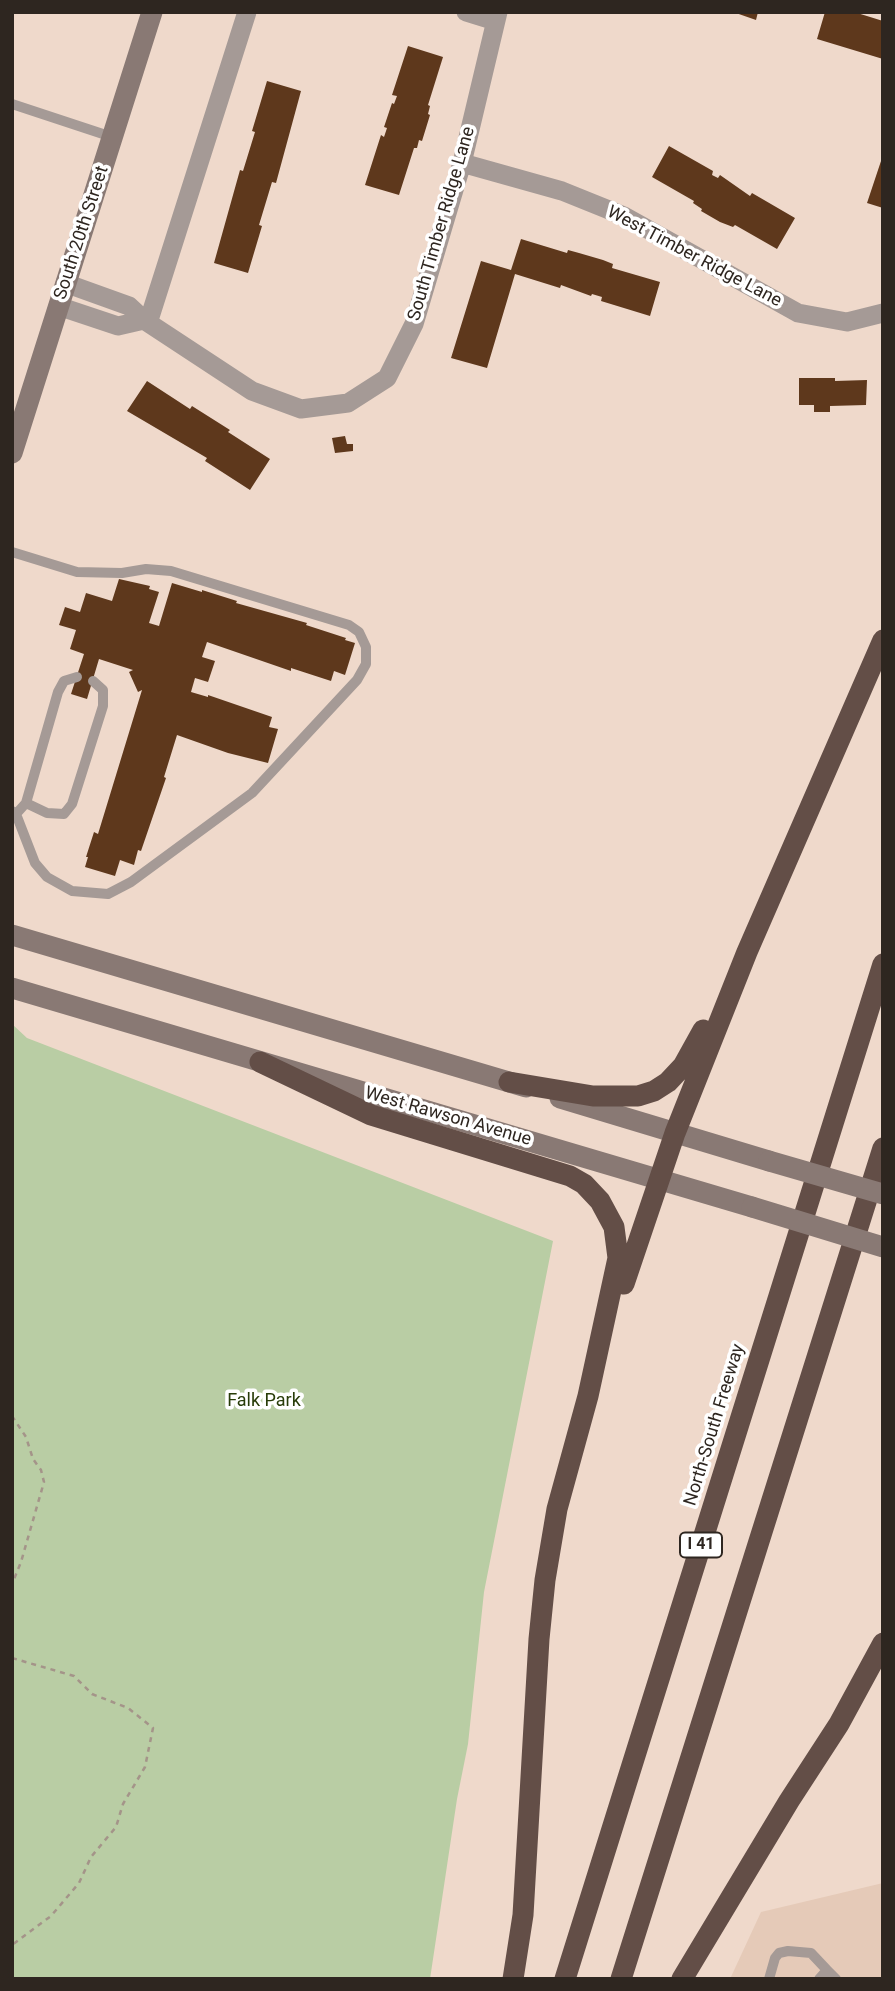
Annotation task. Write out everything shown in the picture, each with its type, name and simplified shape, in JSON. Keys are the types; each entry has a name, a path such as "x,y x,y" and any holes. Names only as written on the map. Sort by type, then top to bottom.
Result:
{"highway":[{"path":"513,1979 523,1915 539,1639 545,1580 565,1475 588,1396 675,1133 747,952 883,640"},
{"path":"509,1082 593,1096 629,1097 654,1091 668,1082 683,1066 718,996 747,952"},
{"name":"North-South Freeway","path":"565,1979 883,964"},
{"path":"260,1062 371,1115 570,1176 592,1192 614,1227 618,1258 588,1396"},
{"path":"621,1979 883,1149"},
{"path":"682,1979 839,1724 883,1643"}],"main road":[{"name":"South 20th Street","path":"12,453 152,12"},
{"path":"12,935 883,1194"},
{"name":"West Rawson Avenue","path":"12,988 883,1247"}],"street":[{"path":"146,322 247,12"},
{"path":"466,12 496,17"},
{"name":"South Timber Ridge Lane","path":"146,322 252,391 301,410 348,403 387,378 414,324 462,163 496,17"},
{"name":"West Timber Ridge Lane","path":"462,163 562,191 625,215 798,313 847,322 883,313"},
{"path":"65,283 129,306 146,322"},
{"path":"58,306 118,326 146,322"}],"lane":[{"path":"12,103 112,137"},
{"path":"12,552 78,572 122,573 146,569 172,571 349,625 359,632 366,647 366,664 357,680 252,793 131,883 108,894 72,891 47,877 35,863 14,813 26,803 58,692 65,681 77,677"},
{"path":"26,803 47,813 64,814 72,804 103,706 103,690 93,681"},
{"path":"769,1979 775,1958 779,1953 788,1951 811,1953 836,1979"},
{"path":"819,1979 827,1970"}],"path":[{"path":"12,1416 26,1437 44,1482 12,1584"},
{"path":"12,1658 74,1676 92,1693 128,1708 153,1728 145,1767 123,1804 116,1827 91,1857 79,1883 51,1916 12,1945"}],"shaded area":[{"path":"883,1883 883,1979 730,1979 761,1912"}],"green space":[{"name":"Falk Park","path":"12,1024 27,1038 553,1241 484,1592 468,1744 430,1979 12,1979"}],"building":[{"path":"733,12 758,12 756,20"},
{"path":"825,12 854,12 883,21 883,59 817,39"},
{"path":"408,46 443,57 428,105 430,115 422,141 419,140 417,148 414,148 399,195 365,185 381,135 384,137 387,128 384,127 392,103 394,104 397,96 392,95"},
{"path":"267,81 301,91 276,183 272,182 259,225 262,226 248,273 214,263 240,170 243,171 255,132 252,131"},
{"path":"669,146 713,171 712,175 718,178 720,175 750,196 752,193 795,218 777,249 735,225 733,227 720,222 701,211 694,201 652,177"},
{"path":"883,155 883,208 867,203"},
{"path":"521,239 567,253 568,250 603,260 613,264 612,268 660,282 650,316 601,301 602,297 515,274 487,368 451,358 481,261 511,270"},
{"path":"799,378 867,380 866,405 830,406 830,412 814,412 814,405 799,405"},
{"path":"147,381 190,409 192,406 230,430 228,432 270,459 250,490 205,461 207,458 127,411"},
{"path":"345,436 347,444 353,444 353,451 335,453 332,438"},
{"path":"119,579 150,586 149,589 159,592 149,623 159,626 172,583 307,623 306,625 355,643 345,675 334,671 331,681 291,668 291,671 207,642 202,657 215,661 208,682 195,678 191,692 208,695 272,717 269,727 278,729 268,763 228,753 177,735 164,777 166,778 141,851 138,850 134,865 120,860 115,876 85,867 86,857 94,832 98,834 142,690 138,692 129,672 133,670 99,659 87,699 71,694 84,654 70,649 76,630 59,625 65,607 80,612 86,593 112,601"}]}
